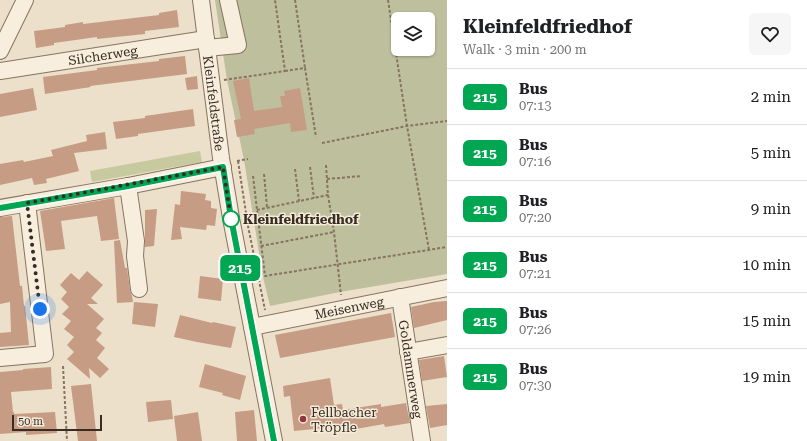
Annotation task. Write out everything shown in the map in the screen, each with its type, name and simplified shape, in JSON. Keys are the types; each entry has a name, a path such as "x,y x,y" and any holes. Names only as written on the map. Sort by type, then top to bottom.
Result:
{"street":[{"path":"0,51 25,0"},
{"name":"Kleinfeldstraße","path":"201,0 223,167 274,441"},
{"name":"Silcherweg","path":"0,71 206,43 238,45 228,0"},
{"path":"0,208 128,186 223,167"},
{"path":"128,186 136,241 135,256 139,289"},
{"path":"0,358 45,354 27,203"},
{"name":"Meisenweg","path":"252,327 447,288"},
{"name":"Goldammerweg","path":"400,297 422,441"},
{"path":"408,352 447,345"}],"path":[{"path":"275,0 284,71"},
{"path":"295,0 316,137"},
{"path":"388,0 407,126 429,250"},
{"path":"227,80 305,68"},
{"path":"322,143 407,126 447,121"},
{"path":"238,161 250,233 268,323"},
{"path":"326,165 326,179 338,264 340,292"},
{"path":"310,168 314,198"},
{"path":"295,171 299,201"},
{"path":"264,174 267,207"},
{"path":"253,176 265,276 447,247"},
{"path":"326,179 362,176"},
{"path":"256,210 328,195"},
{"path":"261,246 334,232"},
{"path":"63,366 67,441"}],"green space":[{"name":"Kleinfeldfriedhof","path":"215,0 447,0 447,274 340,292 270,306 263,277 244,160 227,80"},
{"path":"200,151 202,162 92,182 90,171"}],"building":[{"path":"177,10 179,27 145,31 145,34 97,39 97,37 54,43 54,45 36,48 34,31 65,27 65,25 83,22 83,24 159,15 159,13"},
{"path":"185,56 187,74 90,86 91,87 45,94 43,77"},
{"path":"197,76 198,89 187,90 185,78"},
{"path":"249,78 254,111 282,107 280,96 285,96 284,91 300,88 307,130 291,132 290,123 254,129 255,134 237,137 234,120 241,119 233,81"},
{"path":"33,88 37,110 0,117 0,94"},
{"path":"193,109 195,126 138,134 138,136 116,139 113,122"},
{"path":"105,132 107,149 74,153 79,171 46,179 47,183 34,185 32,178 0,185 0,164 23,160 24,162 53,156 51,150 87,141 86,135"},
{"path":"181,191 206,194 205,200 211,201 211,208 217,209 215,226 207,225 206,230 180,227 182,239 171,240 175,204 180,205"},
{"path":"114,198 119,239 101,241 97,216 61,221 65,249 46,251 40,211"},
{"path":"157,209 154,246 145,247 145,210"},
{"path":"12,216 20,286 22,286 29,345 0,347 0,333 11,332 10,302 0,304 0,217"},
{"path":"120,240 133,302 117,303 114,241"},
{"path":"87,271 103,285 91,298 98,304 87,304 104,319 96,328 102,333 96,340 105,348 97,358 109,369 100,378 89,368 90,379 67,359 74,352 67,345 74,337 64,329 71,321 62,314 69,307 61,299 67,292 60,285 71,273 79,280"},
{"path":"200,276 223,279 221,301 198,298"},
{"path":"447,301 447,320 414,328 411,307"},
{"path":"134,302 158,304 155,327 132,324"},
{"path":"391,313 395,337 280,358 275,335"},
{"path":"180,315 236,327 231,348 174,337"},
{"path":"444,356 447,377 422,381 419,360"},
{"path":"205,364 246,376 240,400 222,395 223,393 199,387"},
{"path":"51,367 52,389 11,392 14,414 55,412 57,433 26,435 26,432 0,434 0,372"},
{"path":"330,378 334,405 342,404 343,410 381,404 381,407 406,403 410,423 385,427 384,424 356,429 355,425 294,431 290,396 284,397 283,386"},
{"path":"91,384 97,441 78,441 71,386"},
{"path":"171,400 173,419 148,422 146,402"},
{"path":"447,404 447,425 430,428 426,406"},
{"path":"254,410 257,441 237,441 235,412"},
{"path":"198,412 202,441 177,441 174,416"}],"bus line":[{"name":"215","path":"0,208 128,186 223,167 231,218 274,441"}],"place":[{"name":"Kleinfeldfriedhof","path":"231,219"},
{"name":"Fellbacher Tröpfle","path":"303,419"}],"route":[{"path":"40,309 27,203 128,186 223,167 231,219"}]}
